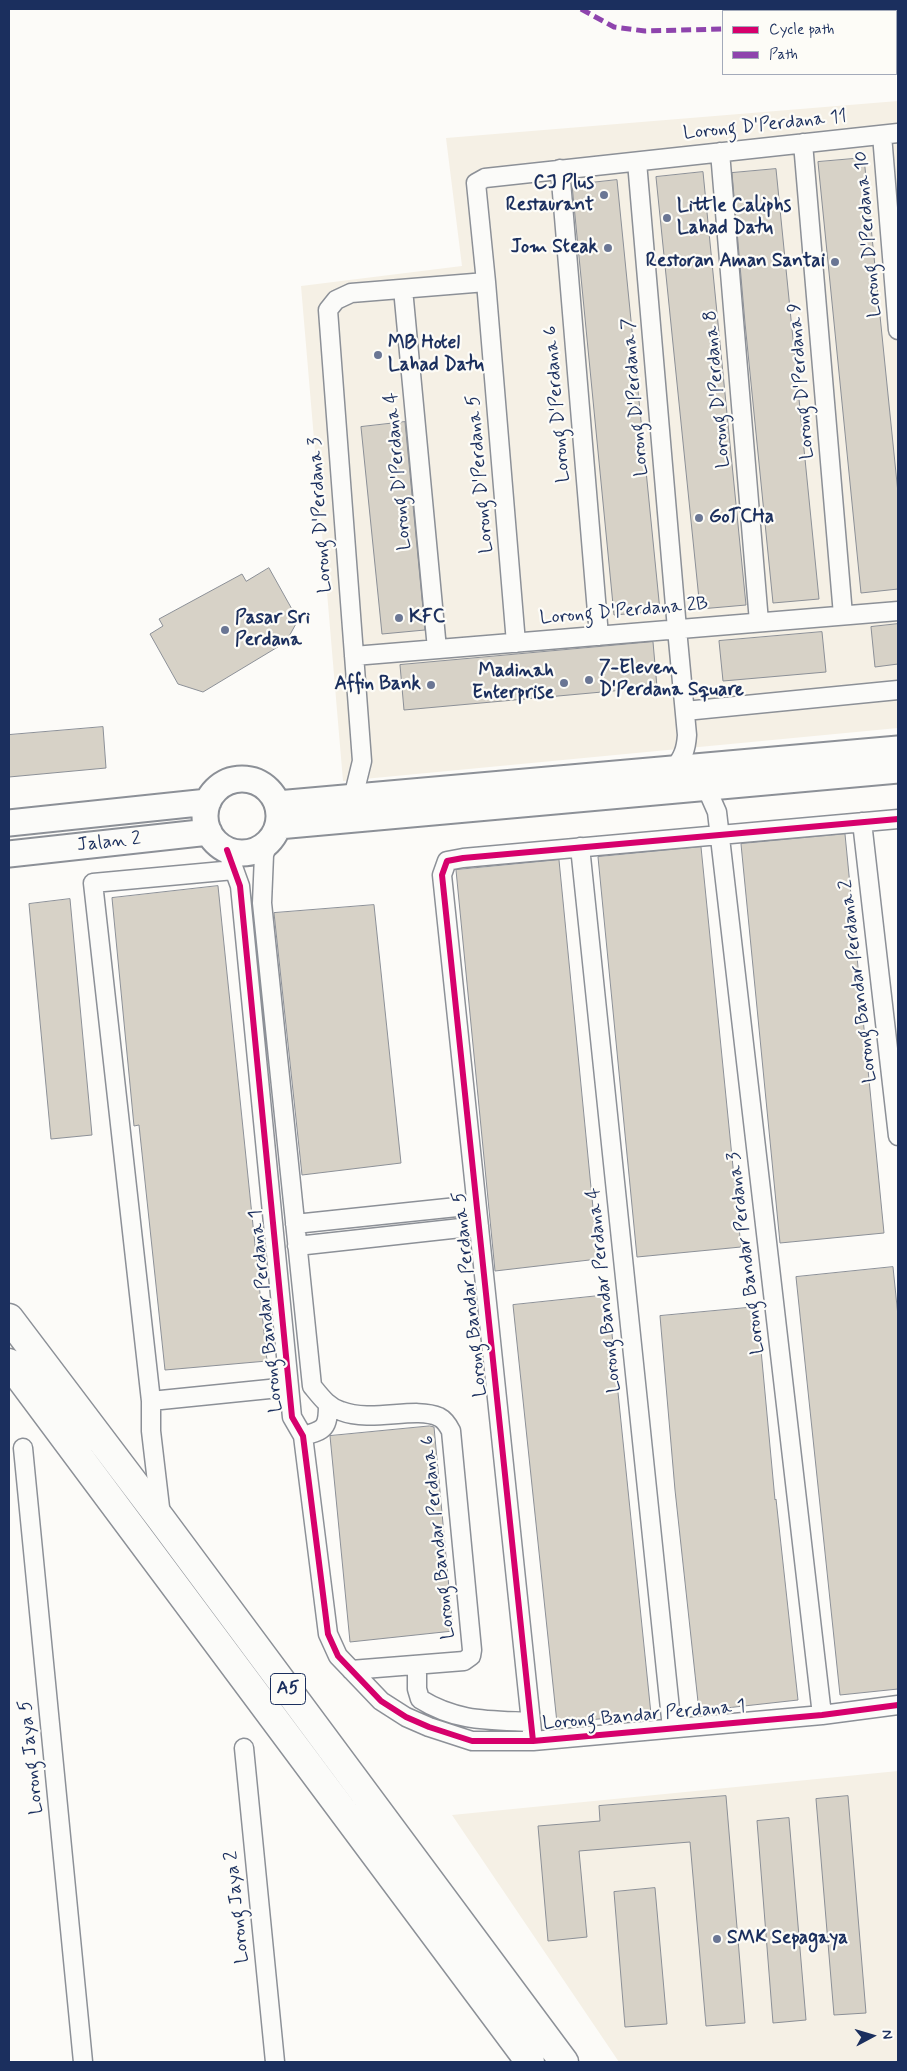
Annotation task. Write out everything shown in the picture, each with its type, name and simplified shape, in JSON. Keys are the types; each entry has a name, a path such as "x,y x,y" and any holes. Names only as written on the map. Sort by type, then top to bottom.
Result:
{"highway":[{"name":"A5","path":"9,1318 161,1519 564,2062"},
{"name":"A5","path":"9,1363 530,2062"}],"street":[{"name":"Lorong D'Perdana 11","path":"476,183 485,178 560,169 890,134"},
{"name":"Lorong D'Perdana 10","path":"890,134 898,330"},
{"name":"Lorong D'Perdana 9","path":"803,143 843,615"},
{"name":"Lorong D'Perdana 8","path":"720,152 759,622"},
{"name":"Lorong D'Perdana 7","path":"637,162 687,735 686,750 674,769"},
{"name":"Lorong D'Perdana 6","path":"560,169 599,636"},
{"name":"Lorong D'Perdana 5","path":"476,183 516,643"},
{"path":"404,289 486,282"},
{"name":"Lorong D'Perdana 4","path":"404,289 437,649"},
{"name":"Lorong D'Perdana 3","path":"353,798 362,761 361,738 328,310 336,300 352,293 404,289"},
{"name":"Lorong D'Perdana 2B","path":"354,656 898,611"},
{"path":"685,711 898,690"},
{"path":"161,1519 151,1431 151,1401 93,883 231,860 237,853 248,853 259,849 274,824 353,798 898,749"},
{"path":"274,824 898,770"},
{"path":"231,860 213,840 206,822 208,802 224,784 235,780 247,780 259,784 268,791 274,824"},
{"name":"Lorong Bandar Perdana 3","path":"706,788 718,812 822,1715"},
{"name":"Jalan 2","path":"9,823 208,802"},
{"path":"580,847 898,819"},
{"name":"Lorong Bandar Perdana 2","path":"862,822 898,1136"},
{"name":"Lorong Bandar Perdana 6","path":"274,824 264,855 262,903 312,1386 328,1405 341,1411 361,1417 424,1414 438,1417 452,1431 472,1650 471,1656 464,1661 351,1670"},
{"name":"Jalan 2","path":"9,854 209,832"},
{"name":"Lorong Bandar Perdana 5","path":"532,1741 442,875 447,861 580,847"},
{"name":"Lorong Bandar Perdana 4","path":"580,847 672,1728"},
{"name":"Lorong Bandar Perdana 1","path":"231,860 240,886 292,1417 303,1436 328,1634 338,1656 381,1701 406,1717 429,1727 472,1741 532,1741 822,1715 898,1705"},
{"path":"295,1224 476,1205"},
{"path":"297,1246 479,1226"},
{"path":"151,1401 289,1387"},
{"path":"303,1436 324,1428 328,1421 328,1405"},
{"name":"Lorong Jaya 5","path":"23,1448 83,2062"},
{"path":"417,1665 417,1689 420,1699 437,1710 464,1718 531,1722"},
{"name":"Lorong Jaya 2","path":"244,1748 275,2062"}],"shaded area":[{"path":"898,101 898,728 343,781 301,286 462,266 446,138"},
{"name":"SMK Sepagaya","path":"898,1771 898,2062 619,2062 452,1815"}],"building":[{"path":"864,158 898,493 898,589 861,593 818,162"},
{"path":"776,169 819,599 773,603 732,173"},
{"path":"703,172 746,605 700,609 656,177"},
{"path":"617,180 660,611 614,615 572,185"},
{"path":"405,422 425,630 382,634 361,427"},
{"name":"Pasar Sri Perdana","path":"269,568 298,620 286,642 203,692 178,684 150,634 163,626 159,619 242,574 246,581"},
{"path":"898,624 898,664 875,667 871,627"},
{"path":"822,632 826,672 723,681 719,641"},
{"path":"653,642 657,687 404,710 400,665"},
{"path":"103,727 106,768 9,777 9,735"},
{"path":"845,834 884,1233 780,1243 741,844"},
{"path":"701,847 741,1247 637,1257 598,857"},
{"path":"559,860 598,1259 495,1271 456,870"},
{"path":"218,886 267,1361 165,1370 139,1125 134,1126 112,898"},
{"path":"70,899 92,1135 51,1139 29,904"},
{"path":"374,905 401,1163 302,1175 274,913"},
{"path":"893,1267 898,1316 898,1689 840,1695 796,1277"},
{"path":"608,1295 651,1714 557,1723 513,1305"},
{"path":"757,1307 775,1500 798,1700 699,1711 675,1490 660,1316"},
{"path":"434,1427 453,1631 350,1642 330,1436"},
{"path":"726,1796 745,2023 706,2026 690,1842 579,1851 587,1937 548,1941 538,1826 600,1821 599,1806"},
{"path":"848,1796 866,2013 834,2015 816,1799"},
{"path":"789,1818 806,2020 773,2023 757,1821"},
{"path":"655,1888 667,2024 625,2027 614,1892"}],"marked path":[{"path":"581,9 614,27 645,31 722,29"}],"cycle path":[{"path":"533,1741 442,875 447,861 463,858 898,819"},
{"path":"227,850 240,886 292,1417 303,1436 328,1634 338,1656 381,1701 406,1717 429,1727 472,1741 533,1741 822,1715 898,1705"}],"place":[{"name":"CJ Plus Restaurant","path":"604,195"},
{"name":"Little Caliphs Lahad Datu","path":"667,218"},
{"name":"Jom Steak","path":"608,248"},
{"name":"Restoran Aman Santai","path":"835,262"},
{"name":"MB Hotel Lahad Datu","path":"378,355"},
{"name":"GoTCHa","path":"699,518"},
{"name":"KFC","path":"399,618"},
{"name":"Pasar Sri Perdana","path":"225,630"},
{"name":"7-Eleven D'Perdana Square","path":"589,680"},
{"name":"Madinah Enterprise","path":"564,683"},
{"name":"Affin Bank","path":"431,685"},
{"name":"SMK Sepagaya","path":"717,1939"}]}
